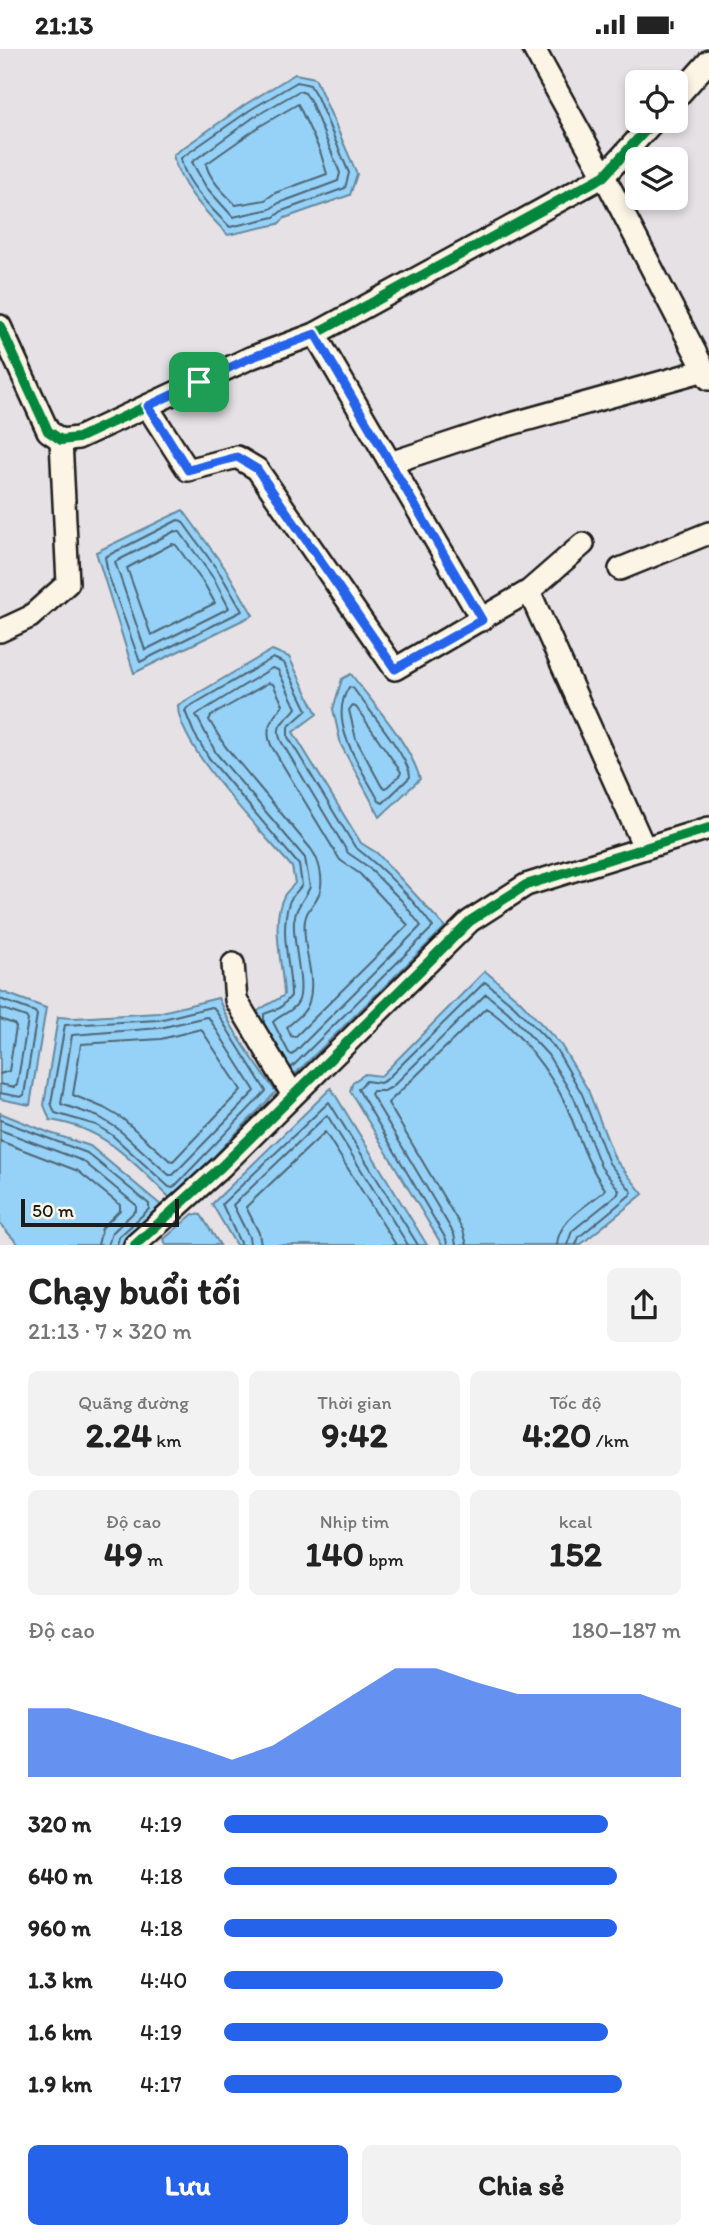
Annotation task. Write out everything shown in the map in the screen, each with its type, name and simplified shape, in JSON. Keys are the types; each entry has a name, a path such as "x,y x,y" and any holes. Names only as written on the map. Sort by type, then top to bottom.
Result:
{"street":[{"path":"390,463 493,429 707,375 604,176 534,49"},
{"path":"688,84 709,61"},
{"path":"0,326 48,431 61,440 78,439 250,358 315,334 604,176 643,133"},
{"path":"315,334 482,620"},
{"path":"148,406 188,470 237,457 257,469 395,669 529,591 583,544"},
{"path":"0,631 30,617 68,583 61,440"},
{"path":"620,569 709,533"},
{"path":"529,591 644,847"},
{"path":"135,1245 221,1167 470,921 526,885 709,828"},
{"path":"233,964 236,1000 293,1095"}],"water":[{"path":"295,74 315,78 357,174 350,195 285,218 278,224 228,235 203,208 181,178 173,155 246,104"},
{"path":"183,510 227,571 253,615 134,673 96,552"},
{"path":"272,650 289,657 317,714 293,732 361,843 377,853 445,927 287,1082 254,1015 284,995 278,918 284,896 295,883 292,867 206,766 181,722 178,705"},
{"path":"351,674 400,738 420,779 380,817 341,745 333,709 342,679"},
{"path":"485,971 519,1000 561,1045 588,1090 615,1159 643,1194 580,1245 442,1245 350,1091 353,1082 365,1074 381,1076"},
{"path":"0,991 46,1008 30,1105 0,1099"},
{"path":"218,998 237,1035 276,1092 172,1200 118,1149 103,1139 70,1124 50,1120 44,1105 58,1017 158,1013"},
{"path":"331,1088 427,1245 236,1245 212,1204"},
{"path":"0,1113 90,1146 162,1206 121,1245 19,1245 0,1224"},
{"path":"193,1214 201,1215 220,1245 166,1245 164,1239"}],"cycle path":[{"path":"0,326 48,431 61,440 78,438 250,358 315,334 604,176 643,133"},
{"path":"135,1245 221,1167 470,921 526,885 709,828"}],"route":[{"path":"315,334 482,620 395,669 257,469 237,457 188,470 148,406 199,382 250,358 315,334"}]}
